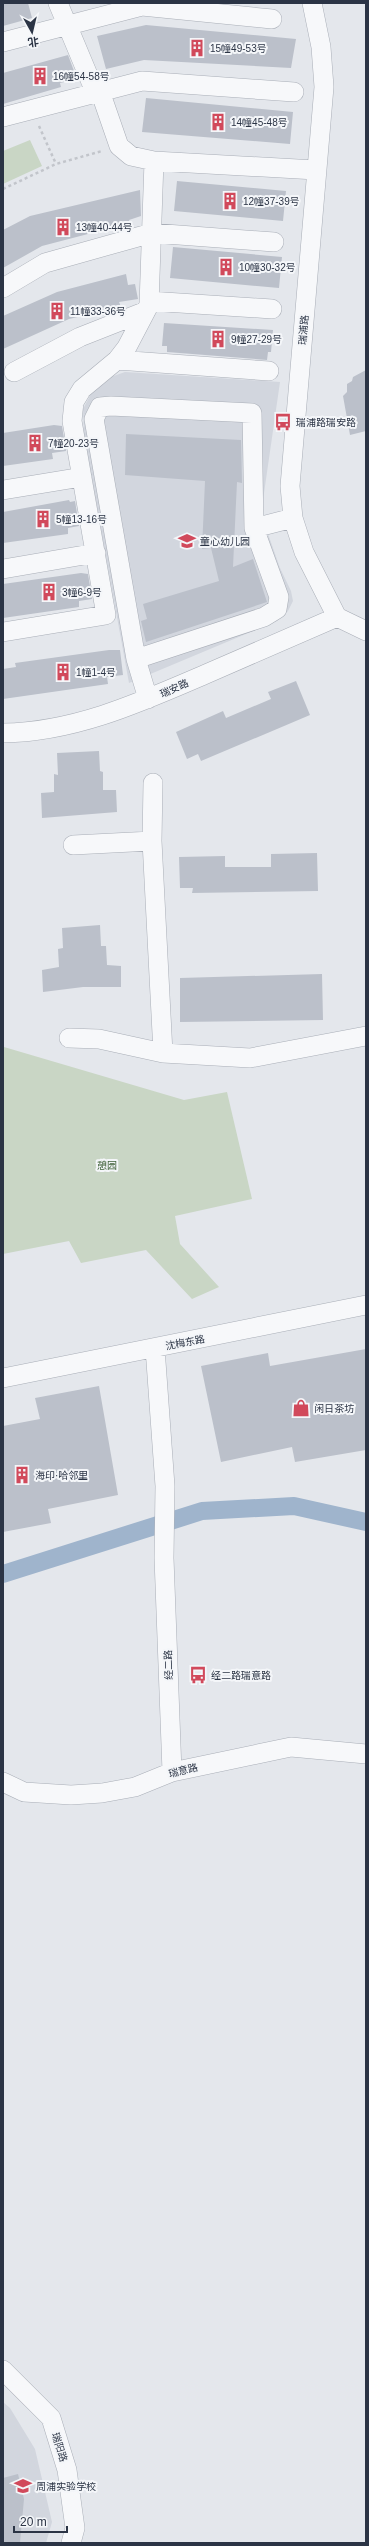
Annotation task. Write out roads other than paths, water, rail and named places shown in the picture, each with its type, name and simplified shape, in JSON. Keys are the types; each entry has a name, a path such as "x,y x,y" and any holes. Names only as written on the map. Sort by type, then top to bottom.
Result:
{"street":[{"path":"58,3 91,82 100,91 119,146 132,156 154,161 316,170"},
{"name":"瑞浦路","path":"312,3 321,47 324,87 290,486 293,518 304,552 337,617"},
{"path":"3,42 142,6 272,19"},
{"path":"3,117 142,81 294,92"},
{"path":"3,632 106,615 72,421 74,402 87,384 117,360 127,347 148,306 154,161"},
{"path":"3,288 45,263 152,233 274,242"},
{"path":"14,372 80,337 148,306 272,309"},
{"path":"117,360 269,371"},
{"path":"136,659 264,618 277,609 279,597 254,528 252,414 111,406 100,407 94,419 136,659 148,699"},
{"path":"3,490 82,477"},
{"path":"254,528 293,518"},
{"path":"3,569 96,554"},
{"path":"337,617 366,632"},
{"name":"瑞安路","path":"3,733 48,729 88,720 148,699 337,617"},
{"path":"154,783 152,841 163,1053"},
{"path":"73,845 152,841"},
{"path":"69,1038 99,1039 163,1053 250,1058 366,1036"},
{"name":"沈梅东路","path":"3,1378 366,1305"},
{"name":"经二路","path":"155,1348 165,1486 164,1558 172,1772"},
{"name":"瑞意路","path":"3,1782 24,1792 72,1795 135,1787 172,1772 291,1747 366,1754"},
{"name":"瑞阳路","path":"3,2370 51,2418 67,2470 75,2528 71,2543"}],"waterway":[{"path":"3,1574 202,1511 294,1506 366,1522"}],"place":[{"name":"15幢49-53号","path":"197,48"},
{"name":"16幢54-58号","path":"40,76"},
{"name":"14幢45-48号","path":"218,122"},
{"name":"12幢37-39号","path":"230,201"},
{"name":"13幢40-44号","path":"63,227"},
{"name":"10幢30-32号","path":"226,267"},
{"name":"11幢33-36号","path":"57,311"},
{"name":"9幢27-29号","path":"218,339"},
{"name":"瑞浦路瑞安路","path":"283,422"},
{"name":"7幢20-23号","path":"35,443"},
{"name":"5幢13-16号","path":"43,519"},
{"name":"童心幼儿园","path":"187,541"},
{"name":"3幢6-9号","path":"49,592"},
{"name":"1幢1-4号","path":"63,672"},
{"name":"闲日茶坊","path":"301,1408"},
{"name":"海印·哈邻里","path":"22,1475"},
{"name":"经二路瑞意路","path":"198,1675"},
{"name":"周浦实验学校","path":"23,2486"}],"park label":[{"name":"憩园","path":"107,1165"}]}
